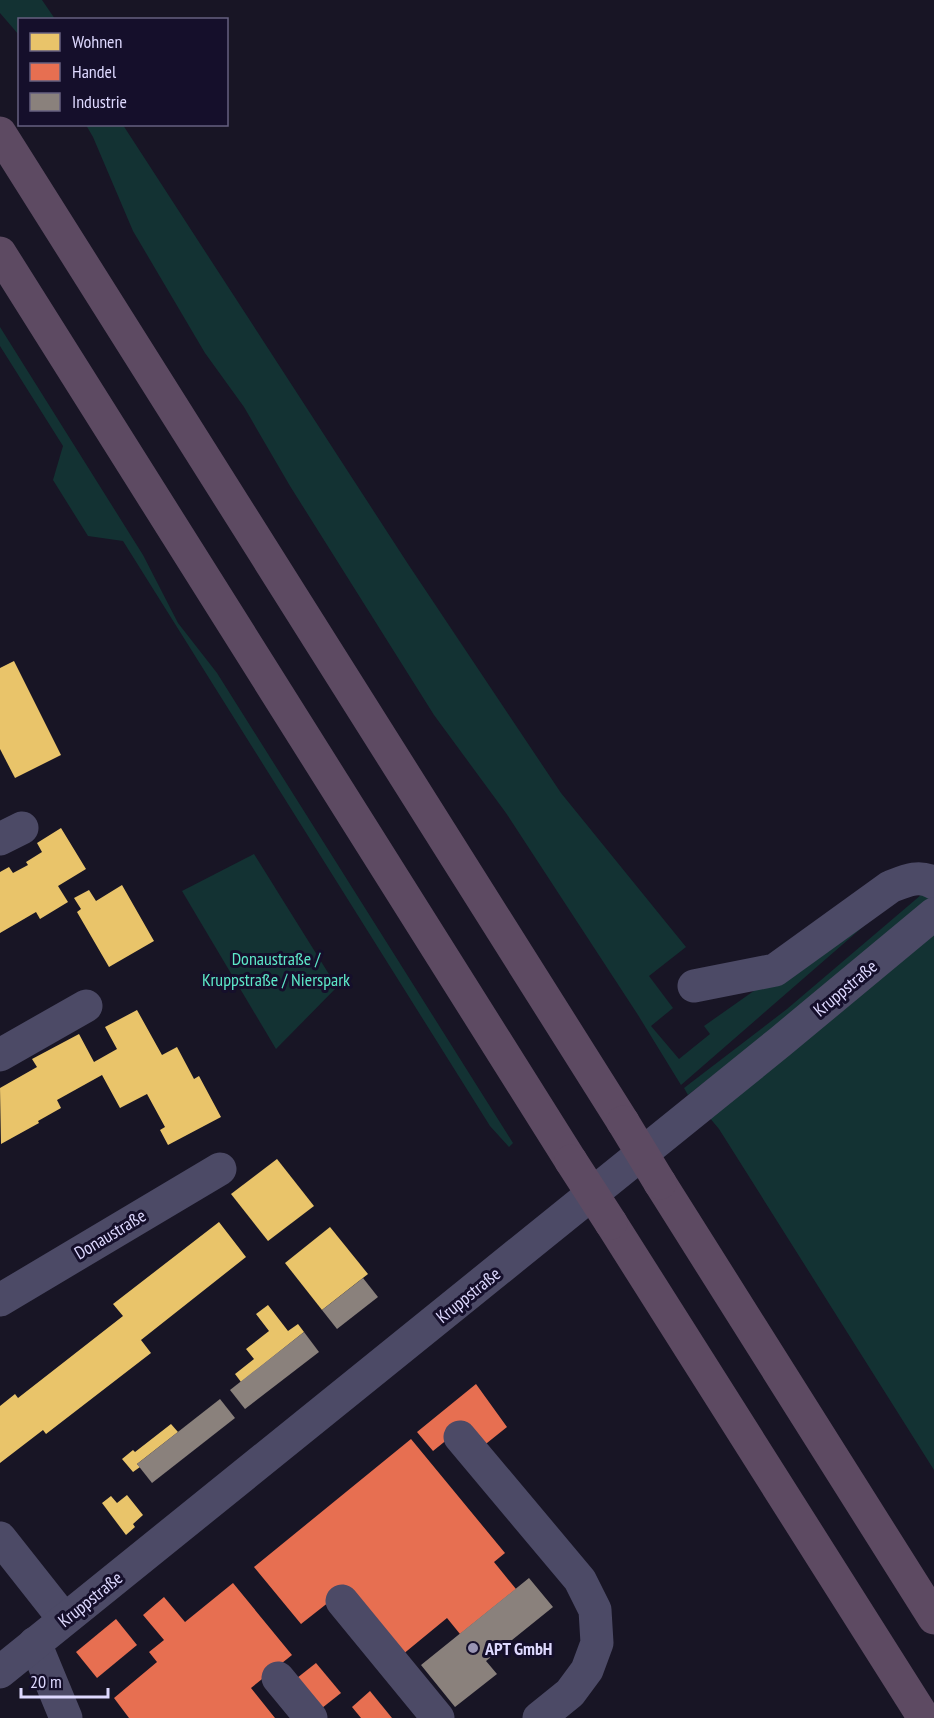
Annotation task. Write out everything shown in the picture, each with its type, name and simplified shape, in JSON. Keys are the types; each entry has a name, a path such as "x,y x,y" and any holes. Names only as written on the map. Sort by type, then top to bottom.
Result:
{"highway":[{"path":"0,133 934,1618"},
{"path":"0,253 924,1718"}],"street":[{"path":"694,986 775,970 890,887 920,878 934,883"},
{"name":"Kruppstraße","path":"0,1672 780,1042 934,914"},
{"path":"0,1055 86,1006"},
{"name":"Donaustraße","path":"0,1300 220,1169"},
{"path":"460,1437 580,1580 595,1610 597,1643 587,1670 570,1693 539,1718"},
{"path":"0,1538 64,1619"},
{"path":"342,1601 438,1718"},
{"path":"35,1644 66,1718"},
{"path":"278,1678 311,1718"}],"green space":[{"path":"0,0 42,0 54,18 18,18 18,34 0,13"},
{"path":"87,126 124,126 408,564 561,793 686,947 649,976 673,1008 651,1026 679,1059 710,1034 704,1026 778,974 865,925 681,1085 506,813 434,715 290,486 244,407 205,353 133,231"},
{"path":"0,327 143,555 178,623 217,673 513,1143 509,1147 490,1126 123,541 88,536 53,480 63,446 0,346"},
{"name":"Donaustraße / Kruppstraße / Nierspark","path":"254,854 337,987 276,1049 182,891"},
{"path":"928,889 934,895 792,1014 688,1095 684,1088 787,1009"},
{"path":"934,932 934,1470 719,1129 709,1117"}],"building: Wohnen":[{"path":"14,661 61,755 15,778 0,749 0,668"},
{"path":"61,828 86,869 58,886 68,902 40,919 36,912 0,933 0,872 9,867 13,873 28,865 26,862 42,852 37,843"},
{"path":"122,885 154,941 109,967 77,912 81,909 74,898 89,890 96,901"},
{"path":"137,1010 162,1055 177,1047 194,1079 199,1076 221,1117 168,1145 160,1130 165,1127 147,1094 120,1108 102,1075 57,1100 61,1108 1,1144 0,1088 37,1067 32,1059 79,1034 94,1062 117,1049 105,1027"},
{"path":"277,1159 314,1206 268,1241 231,1194"},
{"path":"219,1222 246,1257 141,1340 151,1353 46,1434 43,1430 0,1463 0,1406 15,1394 18,1398 123,1316 113,1304"},
{"path":"330,1227 368,1274 322,1310 285,1263"},
{"path":"268,1305 288,1331 298,1324 304,1332 241,1382 235,1374 254,1359 246,1349 269,1331 256,1314"},
{"path":"171,1424 178,1432 137,1464 140,1467 133,1472 122,1459 133,1450 135,1452"},
{"path":"127,1495 143,1515 126,1535 102,1503 111,1496 117,1503"}],"building: Handel":[{"path":"476,1384 507,1427 482,1447 464,1426 433,1451 417,1432"},
{"path":"411,1439 505,1553 494,1562 516,1589 460,1634 447,1618 402,1655 348,1587 301,1624 254,1567"},
{"path":"233,1583 292,1655 251,1688 275,1718 129,1718 114,1698 157,1662 149,1652 164,1640 143,1615 164,1597 185,1622"},
{"path":"116,1619 137,1645 97,1678 76,1652"},
{"path":"316,1663 341,1693 322,1708 297,1678"},
{"path":"370,1691 392,1718 361,1718 352,1707"}],"building: Industrie":[{"path":"363,1278 378,1297 337,1329 322,1310"},
{"path":"304,1332 319,1352 245,1409 230,1390"},
{"path":"220,1399 235,1418 152,1483 137,1464"},
{"name":"APT GmbH","path":"529,1578 553,1607 486,1661 497,1674 455,1707 421,1665"}],"place":[{"name":"APT GmbH","path":"473,1648"}]}
